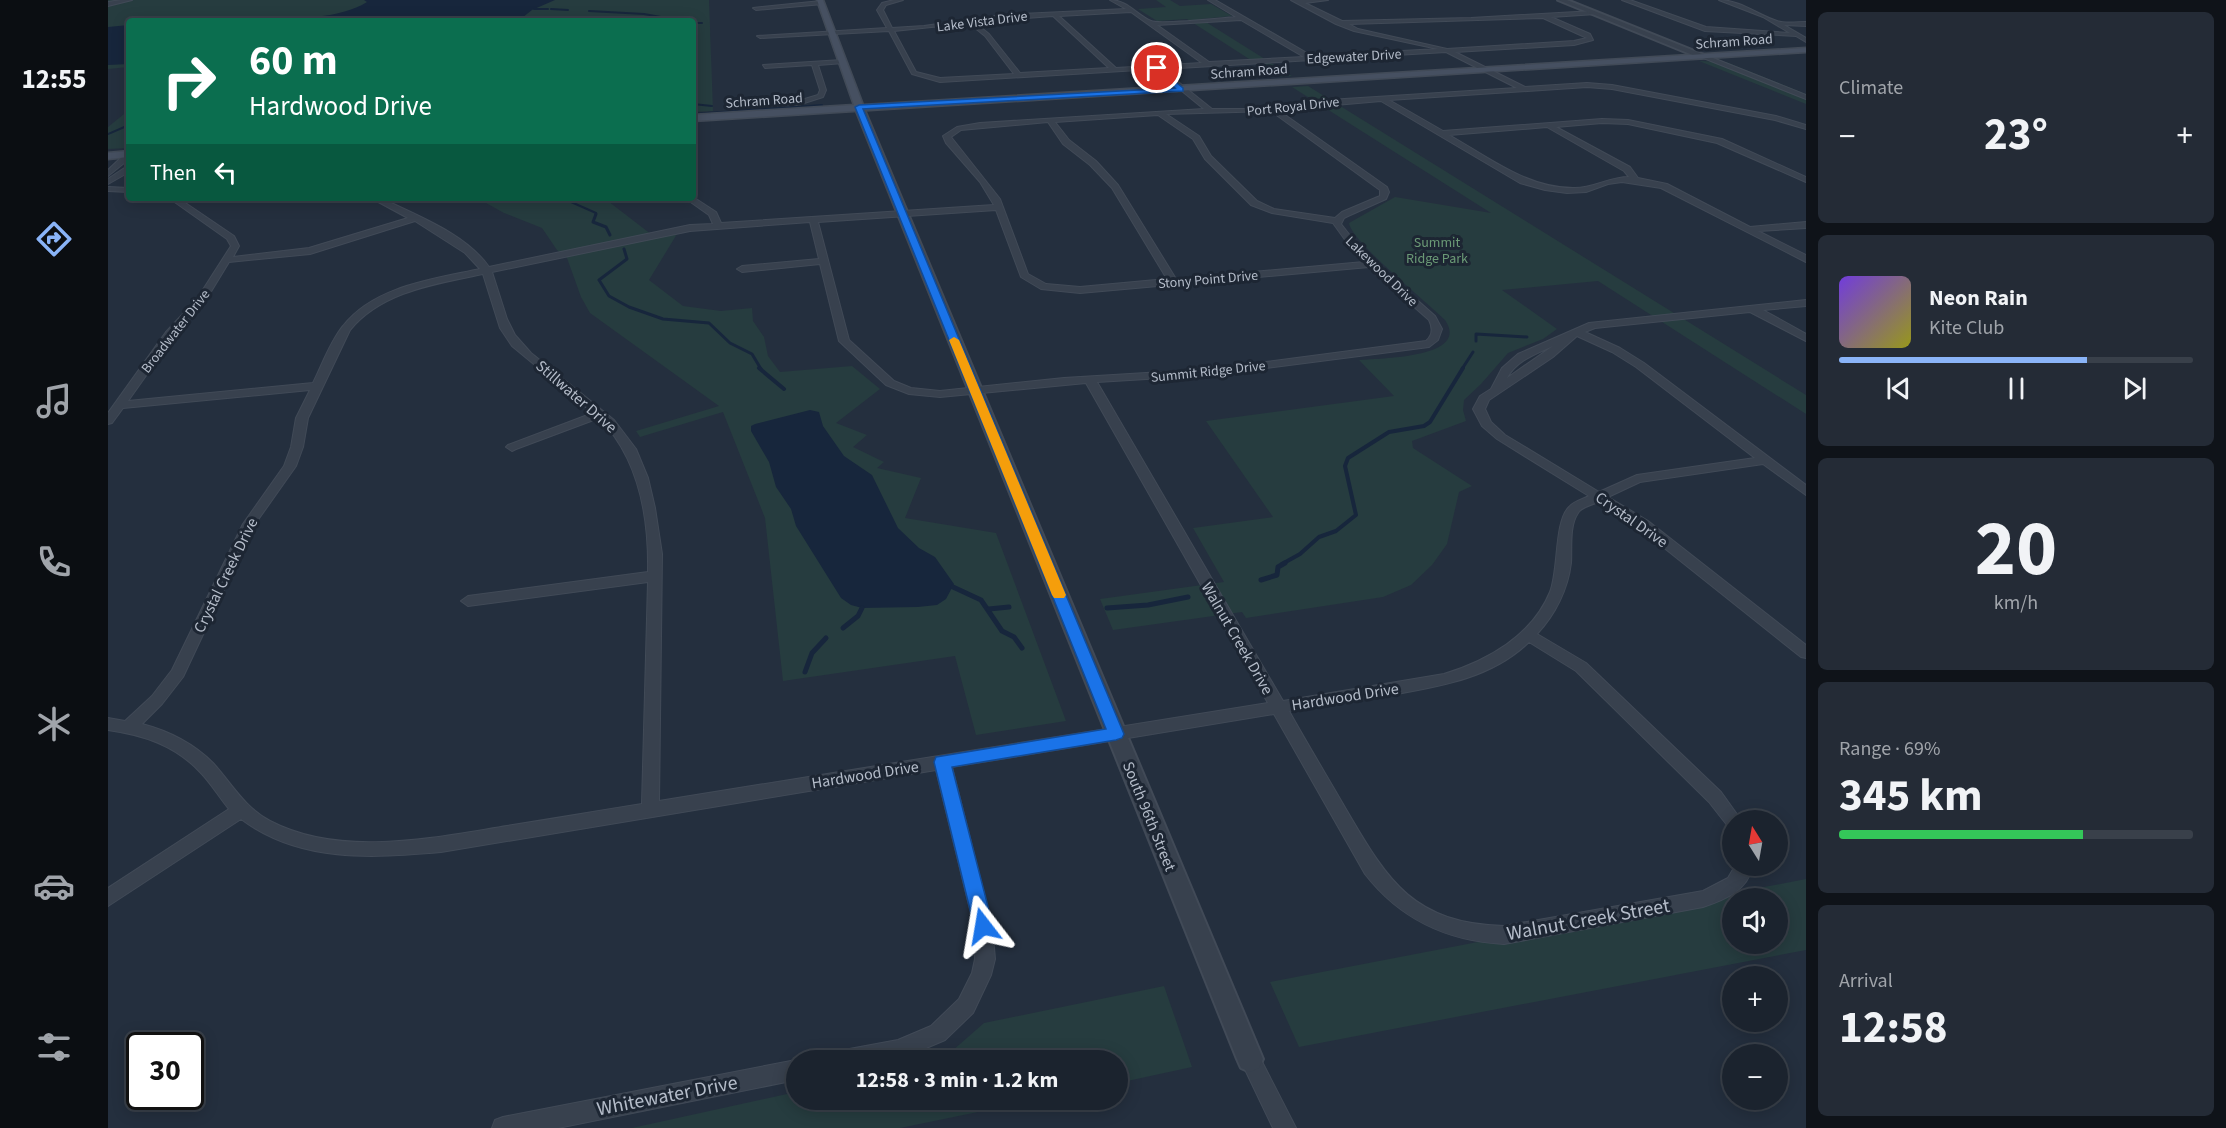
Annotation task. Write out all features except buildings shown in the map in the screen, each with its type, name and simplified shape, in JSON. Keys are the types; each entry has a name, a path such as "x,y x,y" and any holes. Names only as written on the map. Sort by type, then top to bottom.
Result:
{"main road":[{"name":"South 96th Street","path":"820,2 859,107"},
{"name":"Schram Road","path":"696,118 1806,50"},
{"path":"108,156 126,155"}],"street":[{"path":"108,4 129,0"},
{"path":"891,30 880,9 884,4 900,0"},
{"path":"1113,0 1153,24 1209,65"},
{"path":"1211,0 1312,59"},
{"path":"1295,1 1325,0"},
{"path":"1561,0 1806,97"},
{"path":"1625,0 1705,29 1796,35"},
{"path":"1722,0 1752,10 1806,40"},
{"path":"1295,1 1361,32 1428,44 1524,89"},
{"path":"756,8 820,2"},
{"name":"Lake Vista Drive","path":"760,36 891,30 969,21 1132,10"},
{"path":"1338,23 1594,13"},
{"path":"1054,14 1116,70"},
{"name":"Edgewater Drive","path":"891,30 913,72 918,76 946,80 1580,43 1591,39 1591,36 1544,16"},
{"path":"1153,24 1242,18"},
{"path":"969,21 987,35 1019,76"},
{"path":"1778,23 1806,24"},
{"path":"765,66 842,62"},
{"path":"745,104 798,103 821,96 823,90 815,64"},
{"path":"1157,68 1209,110"},
{"path":"1481,69 1515,90"},
{"name":"Port Royal Drive","path":"1000,209 988,186 947,140 948,134 954,130 980,125 1050,120 1209,110 1272,109 1382,98 1596,85 1776,118 1806,127"},
{"path":"1181,89 1182,95 1199,111"},
{"path":"1382,98 1517,178 1538,186 1576,191 1590,189 1609,181 1636,181 1672,189 1806,259"},
{"name":"South 96th Street","path":"859,107 1250,1059 1285,1128"},
{"name":"Lakewood Drive","path":"1272,109 1384,189 1383,197 1346,214 1337,221 1338,228 1371,264 1432,318 1438,329 1437,336"},
{"path":"1160,113 1192,135 1208,157 1254,204 1281,213 1337,221"},
{"path":"1050,120 1066,142 1093,163 1115,187 1174,282"},
{"path":"1443,133 1619,121 1727,143 1806,180"},
{"path":"1548,125 1627,169 1636,181"},
{"path":"108,174 126,158"},
{"path":"108,185 126,171"},
{"path":"108,185 126,184"},
{"path":"108,185 126,189"},
{"path":"176,201 234,241 235,246 227,260"},
{"name":"Stillwater Drive","path":"381,201 470,251 487,271 502,319 513,340 601,414 623,438 638,470 653,533 655,576 650,809"},
{"path":"694,201 713,214 718,225"},
{"name":"Crystal Creek Drive","path":"129,727 157,700 178,673 249,524 290,466 297,447 302,418 341,335 361,312 402,291 675,230 718,225 814,222 1000,209"},
{"name":"Stony Point Drive","path":"1000,209 1022,272 1027,278 1044,286 1080,290 1371,264"},
{"path":"227,260 310,251 343,243 414,219"},
{"name":"Summit Ridge Drive","path":"814,222 844,341 890,382 909,391 940,394 1090,380 1212,372 1339,354 1404,349 1429,344 1437,336"},
{"path":"1753,230 1806,225"},
{"name":"Broadwater Drive","path":"108,421 170,334 201,301 227,260"},
{"path":"742,268 825,261"},
{"path":"1575,332 1609,322 1806,303"},
{"path":"1751,308 1806,338"},
{"path":"1575,332 1616,350 1640,364 1806,492"},
{"name":"Crystal Drive","path":"1575,332 1566,342 1533,367 1484,398 1479,409 1480,416 1492,430 1643,524 1806,653"},
{"name":"Walnut Creek Drive","path":"1090,380 1371,868 1399,900 1420,914"},
{"path":"120,405 316,386"},
{"path":"512,447 601,414"},
{"name":"Hardwood Drive","path":"108,724 153,733 182,746 207,768 224,792 241,810 275,832 295,840 344,849 369,850 441,844 1445,680 1466,674 1494,662 1528,635 1548,609 1563,573 1569,515 1574,508 1637,479 1764,460"},
{"path":"468,601 655,576"},
{"path":"1528,635 1565,656 1599,684 1715,797 1725,810"},
{"path":"899,1050 938,1033 966,1006 981,975 985,959 983,926 942,762"},
{"path":"108,898 241,810"},
{"name":"Walnut Creek Street","path":"1420,914 1462,932 1482,935 1504,934 1703,899 1722,892 1735,884 1741,876"},
{"name":"Whitewater Drive","path":"503,1128 786,1072"}],"green space":[{"path":"108,0 709,0 713,111 696,112 696,18 126,18 126,67 108,69"},
{"path":"1156,0 1170,0 1180,6 1211,4 1232,16 1201,19 1292,76 1277,77 1187,19 1157,21 1138,9 1166,7"},
{"path":"1699,61 1726,62 1806,94 1806,104"},
{"name":"Summit Ridge Park","path":"1308,86 1806,395 1806,414 1598,281 1502,290 1557,329 1543,339 1508,353 1464,400 1463,410 1466,421 1412,441 1413,448 1472,486 1459,492 1447,544 1432,565 1411,585 1383,597 1246,618 1242,612 1113,630 1100,599 1224,582 1193,528 1273,517 1206,421 1394,396 1359,360 1420,354 1435,349 1445,342 1450,333 1445,320 1362,243 1349,223 1395,197 1491,213 1292,87"},
{"path":"126,112 126,148 108,149 108,127"},
{"path":"482,201 608,201 656,238 677,234 649,280 683,306 721,311 752,308 753,321 764,337 768,356 780,372 852,366 880,389 836,423 867,435 853,447 884,462 877,468 921,478 905,518 996,533 1066,721 976,735 955,656 783,681 765,518 723,412 640,437 636,431 719,406 590,313 581,297 567,258 557,250 542,228 504,213"},
{"path":"1806,879 1806,950 1788,953 1788,888 1759,888"},
{"path":"1722,895 1722,954 1785,954 1722,966 1299,1047 1270,982"},
{"path":"1164,986 1192,1067 1128,1081 1128,1050 953,1050 984,1023"},
{"path":"786,1094 786,1110 987,1110 900,1128 632,1128"}],"water":[{"path":"364,0 555,0 532,10 522,18 308,18 337,14 367,2"},
{"path":"126,25 126,64 108,65 108,27"},
{"path":"810,410 819,412 823,426 844,456 872,475 898,528 919,548 935,557 954,584 946,599 937,605 862,608 851,605 841,598 796,526 791,509 776,487 769,462 751,431 751,426 755,424"}],"waterway":[{"path":"534,9 548,9"},
{"path":"551,9 568,10"},
{"path":"589,11 644,14 666,18"},
{"path":"696,23 702,23"},
{"path":"696,104 712,106"},
{"path":"696,114 822,105"},
{"path":"108,134 126,126"},
{"path":"569,201 596,213 595,216"},
{"path":"596,214 593,222 606,227 610,235"},
{"path":"624,249 627,259 599,280 609,296 629,307 663,319 709,323 730,343 752,354 761,369"},
{"path":"1476,341 1476,334 1527,337"},
{"path":"1462,369 1473,352"},
{"path":"759,368 784,389"},
{"path":"1282,564 1300,554 1319,537 1336,531 1356,515 1345,466 1348,458 1389,432 1424,426 1430,422 1463,368"},
{"path":"1261,580 1277,575 1278,567 1285,563"},
{"path":"953,587 981,600 1002,631 1014,637 1022,648"},
{"path":"1107,608 1148,605 1188,597"},
{"path":"989,609 1009,607"},
{"path":"843,628 858,616 862,608"},
{"path":"805,672 812,653 826,638"}],"slow traffic":[{"path":"954,340 1059,595"}],"route":[{"path":"983,926 942,762 1116,734 859,107 1181,89 1157,68"}]}
